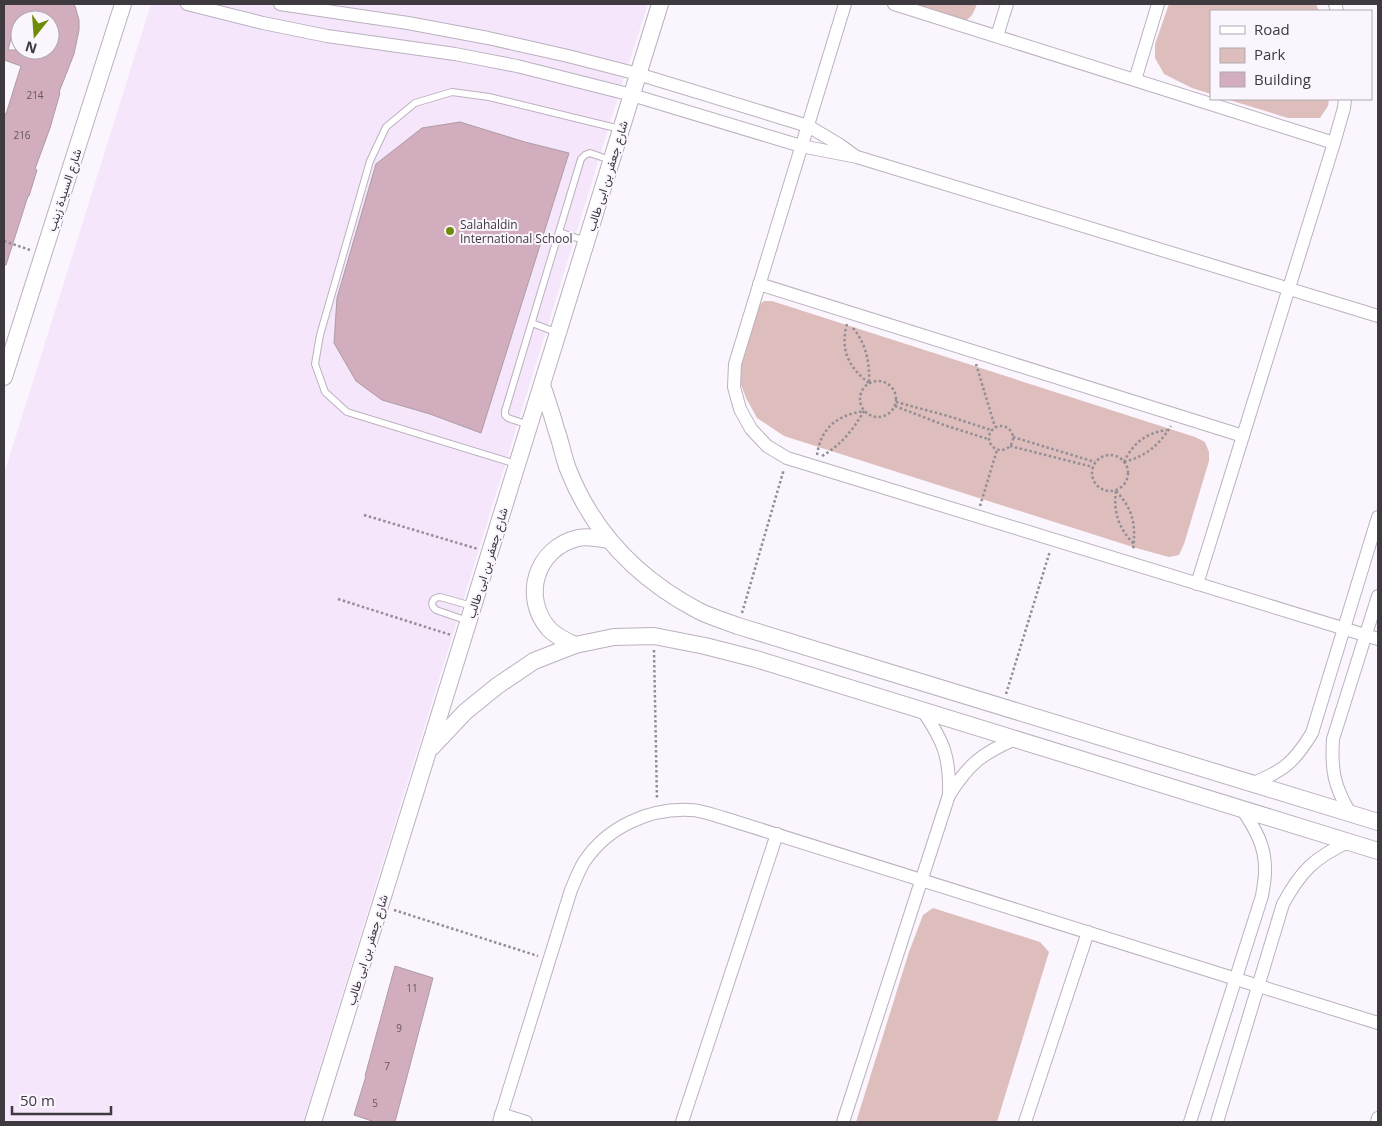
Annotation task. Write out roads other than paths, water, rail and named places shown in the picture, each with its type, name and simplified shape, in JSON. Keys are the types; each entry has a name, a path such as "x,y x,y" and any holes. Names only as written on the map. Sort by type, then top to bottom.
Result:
{"street":[{"name":"شارع السيدة زينب","path":"4,377 123,4"},
{"path":"187,4 263,23 327,36 455,54 579,81 802,146 857,157 1378,316"},
{"path":"280,4 408,23 488,38 638,74 808,126 857,157"},
{"name":"شارع جعفر بن ابى طالب","path":"313,1122 660,4"},
{"path":"845,4 735,364 734,387 740,409 751,429 767,446 787,458 1372,638"},
{"path":"894,4 1334,143"},
{"path":"998,36 1007,4"},
{"path":"1135,80 1158,4"},
{"path":"1196,584 1334,143 1344,108 1344,100"},
{"path":"758,284 1243,436"},
{"path":"542,385 568,468 585,506 608,540 635,568 666,592 701,612 738,626 1378,822"},
{"path":"1253,783 1272,776 1288,764 1302,750 1312,733 1378,517"},
{"path":"575,645 562,639 550,630 541,618 534,590 537,575 543,562 552,551 564,543 578,538 593,537 608,540"},
{"path":"1350,813 1340,796 1334,778 1333,739 1372,638 1378,596"},
{"path":"756,659 764,633"},
{"path":"429,750 465,712 496,686 534,661 575,645 614,637 654,636 756,659 1378,851"},
{"path":"843,1122 949,795 950,773 946,752 937,731 923,711"},
{"path":"949,795 961,777 975,762 992,749 1015,739"},
{"path":"1190,1122 1262,896 1266,873 1264,850 1256,828 1242,809"},
{"path":"526,1122 500,1118 571,890 584,862 604,839 629,822 658,812 691,810 724,818 1378,1023"},
{"path":"682,1122 777,834"},
{"path":"1217,1122 1282,904 1294,883 1309,866 1327,852 1348,842"},
{"path":"1025,1122 1088,932"},
{"path":"1377,1122 1378,1118"}],"lane":[{"path":"517,464 347,412 325,392 315,364 320,335 370,161 386,127 415,102 452,92 489,97 621,129"},
{"path":"530,425 508,418 505,415 505,411 581,159 585,155 590,154 612,160"},
{"path":"559,232 586,241"},
{"path":"532,323 558,333"},
{"path":"440,597 471,614 436,610 433,608 432,600 440,597"}],"place":[{"name":"Salahaldin International School","path":"450,231"}]}
